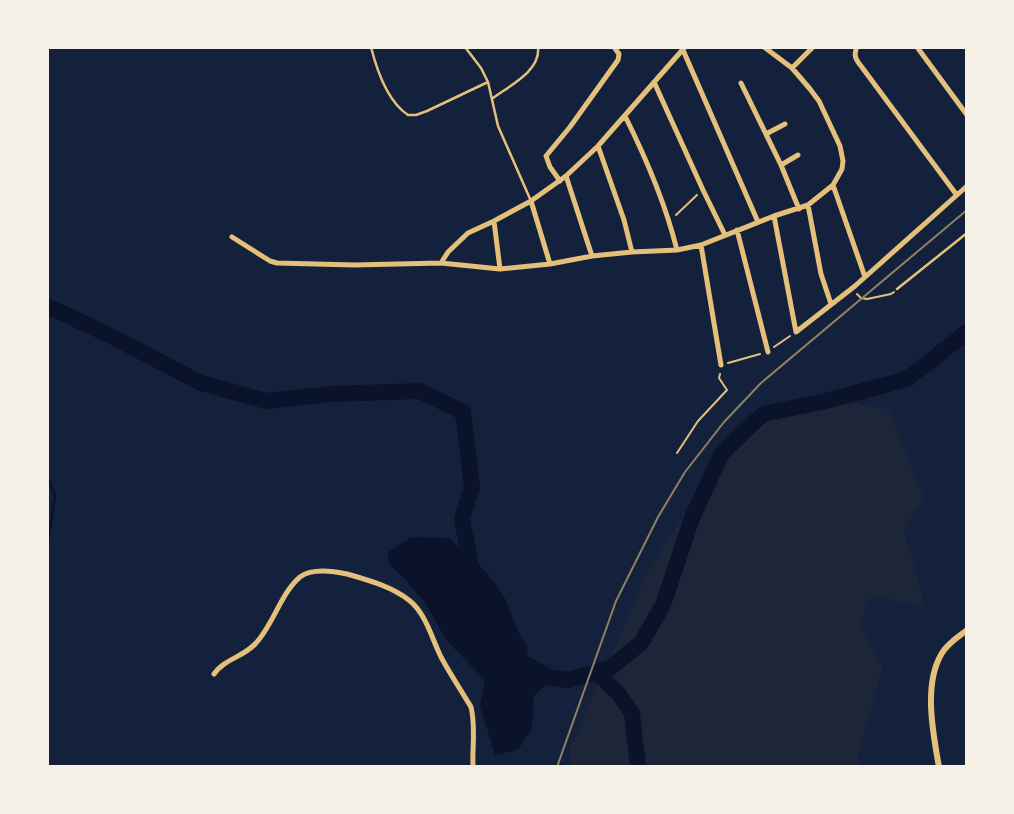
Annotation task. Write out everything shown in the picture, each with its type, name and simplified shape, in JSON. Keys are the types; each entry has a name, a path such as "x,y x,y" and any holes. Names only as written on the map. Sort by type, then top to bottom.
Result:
{"street":[{"path":"560,181 550,167 547,156 618,60 619,54 614,47"},
{"path":"232,237 277,263 442,263 500,269 592,256 677,250 701,245 808,205 833,185 842,169 840,146 819,101 792,68 764,47"},
{"path":"792,68 813,47"},
{"path":"857,47 856,59 956,194"},
{"path":"917,47 967,115"},
{"path":"442,263 448,252 468,233 531,201 566,176 598,146 684,49 758,222"},
{"path":"654,82 725,235"},
{"path":"741,83 799,209"},
{"path":"625,116 653,174 677,250"},
{"path":"766,134 785,124"},
{"path":"598,146 624,220 632,252"},
{"path":"781,165 798,155"},
{"path":"566,176 592,256"},
{"path":"833,185 864,278"},
{"path":"774,216 796,332 855,286 967,186"},
{"path":"531,201 550,264"},
{"path":"808,205 821,274 831,304"},
{"path":"495,221 500,269"},
{"path":"737,230 768,352"},
{"path":"701,245 721,365"},
{"path":"214,674 219,667 257,643 290,588 306,573 344,573 370,582 405,598 422,616 440,655 471,707 473,767"},
{"path":"939,767 931,721 931,696 936,667 942,653 967,631"}],"lane":[{"path":"371,47 387,91 397,106 408,115 427,111 488,82"},
{"path":"465,47 488,82 498,126 531,201"},
{"path":"493,98 532,67 538,56 538,47"},
{"path":"897,289 967,233"}],"path":[{"path":"670,221 703,190"},
{"path":"855,286 855,291 861,298 867,299 891,294 897,289"},
{"path":"677,453 698,421 727,390 719,378 721,365 768,352 796,332"}],"shaded area":[{"path":"814,394 889,410 924,498 904,530 925,606 871,596 860,624 882,667 858,759 860,767 570,767 569,750 648,571 737,431"},
{"path":"411,537 449,538 470,557 502,593 519,634 528,646 527,656 550,668 554,684 546,684 534,696 532,728 518,750 495,755 480,706 485,680 447,641 425,603 390,565 387,553"}],"waterway":[{"path":"47,306 201,383 266,401 331,394 420,391 463,412 472,487 462,519 475,574"},
{"path":"534,674 568,680 610,668 641,643 663,605 692,518 722,453 763,414 826,401 907,379 967,332"},
{"path":"47,476 55,495 47,550"},
{"path":"596,672 618,693 632,713 638,767"}],"tram line":[{"path":"557,767 616,601 658,517 685,472 724,422 761,383 967,210"}]}
